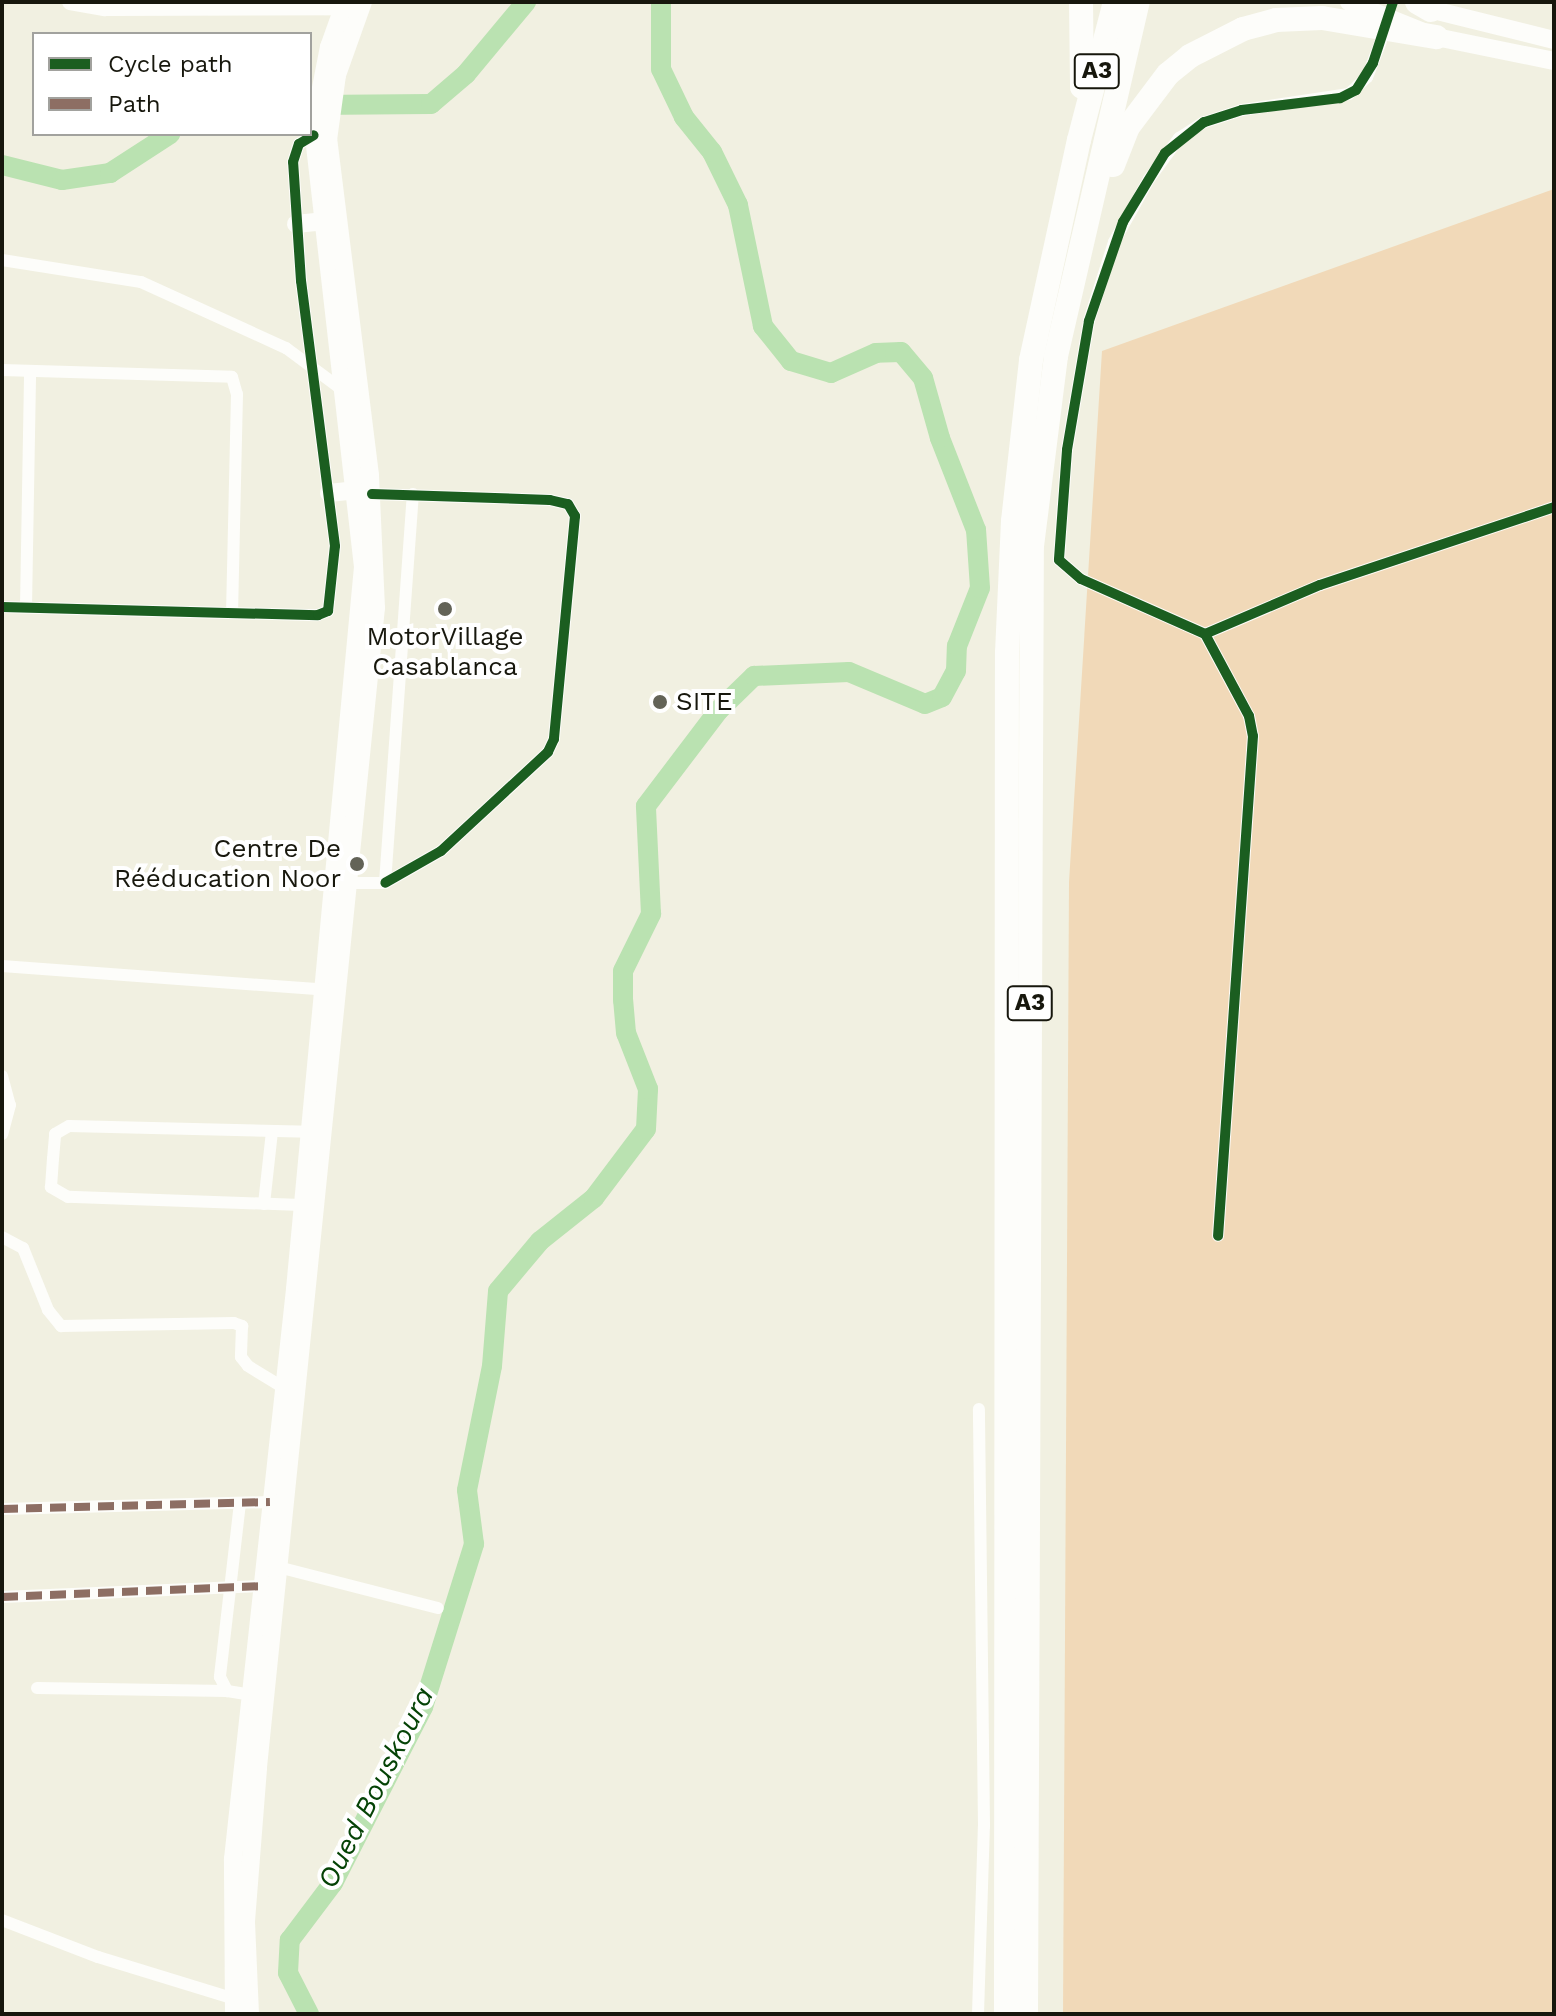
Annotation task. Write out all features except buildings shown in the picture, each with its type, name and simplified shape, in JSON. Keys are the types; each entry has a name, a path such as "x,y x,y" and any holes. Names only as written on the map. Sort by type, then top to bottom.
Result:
{"highway":[{"path":"1079,140 1081,2"},
{"name":"A3","path":"1006,2014 1009,592 1031,360 1079,140 1115,2"},
{"name":"A3","path":"1026,2014 1031,583 1049,393 1138,2"},
{"path":"1083,246 1128,127 1168,74 1200,50 1243,29 1294,18 1351,22 1436,37"}],"main road":[{"path":"1349,2 1436,37 1554,61"},
{"path":"352,390 323,221 314,135 322,113 329,75 353,4"},
{"path":"1419,5 1554,40"},
{"path":"241,2008 233,1859 270,1502 376,608 322,113"},
{"path":"296,224 323,221"},
{"path":"329,493 364,490"},
{"path":"241,2008 250,1857 278,1567 309,1132 331,990"}],"street":[{"path":"70,2 105,8 353,4"},
{"path":"303,7 344,27"},
{"path":"1218,1236 1253,736 1249,716 1205,634 1070,573 1059,560 1067,450 1102,277 1123,222 1179,138 1228,113 1349,94 1367,77 1381,41"},
{"path":"2,607 318,615 328,611 335,581 329,493 296,224 293,156 299,144 314,135"},
{"path":"2,260 141,282 268,338 352,390"},
{"path":"2,370 232,377 237,394 232,613"},
{"path":"26,607 30,371"},
{"path":"342,883 385,883 441,851 548,752 554,739 574,536 573,510 561,502 364,490"},
{"path":"385,883 413,494"},
{"path":"1205,634 1320,585 1554,507"},
{"path":"2,966 331,990"},
{"path":"2,1076 10,1105 2,1134"},
{"path":"305,1216 264,1204 56,1195 51,1187 55,1134 75,1126 309,1132"},
{"path":"264,1204 272,1132"},
{"path":"2,1237 23,1248 48,1310 61,1326 234,1323 242,1326 241,1357 248,1366 284,1388"},
{"path":"978,2014 984,1826 979,1409"},
{"path":"2,1509 270,1502"},
{"path":"227,1691 220,1677 240,1503"},
{"path":"278,1567 438,1608"},
{"path":"2,1597 261,1586"},
{"path":"37,1688 227,1691 251,1695"},
{"path":"2,1920 241,2008"}],"shaded area":[{"path":"1554,189 1554,2014 1063,2014 1069,882 1102,351"}],"waterway":[{"name":"Oued Bouskoura","path":"314,105 431,104 466,74 526,2"},
{"name":"Oued Bouskoura","path":"309,2014 288,1973 290,1940 333,1883 423,1707 474,1544 467,1490 492,1366 498,1291 540,1241 594,1198 646,1129 648,1089 626,1033 623,1000 623,971 651,914 646,806 719,710 754,676 849,672 925,704 942,697 956,671 957,646 980,588 976,530 940,438 923,378 901,352 876,353 831,373 791,361 763,326 738,205 712,152 684,117 661,69 661,2"},
{"name":"Oued Bouskoura","path":"2,165 62,180 110,173 167,136"}],"marked path":[{"path":"2,1509 270,1502"},
{"path":"2,1597 261,1586"}],"cycle path":[{"path":"1393,2 1373,63 1356,90 1340,98 1242,110 1204,122 1165,153 1123,222 1089,321 1067,450 1059,560 1081,579 1205,634 1320,585 1554,507"},
{"path":"2,607 318,615 328,611 335,546 301,281 293,162 299,144 314,135"},
{"path":"372,494 550,500 568,504 575,516 554,739 548,752 441,851 385,883"},
{"path":"1205,634 1249,716 1253,736 1218,1236"}],"place":[{"name":"MotorVillage Casablanca","path":"445,609"},
{"name":"SITE","path":"660,702"},
{"name":"Centre De Rééducation Noor","path":"357,864"}]}
